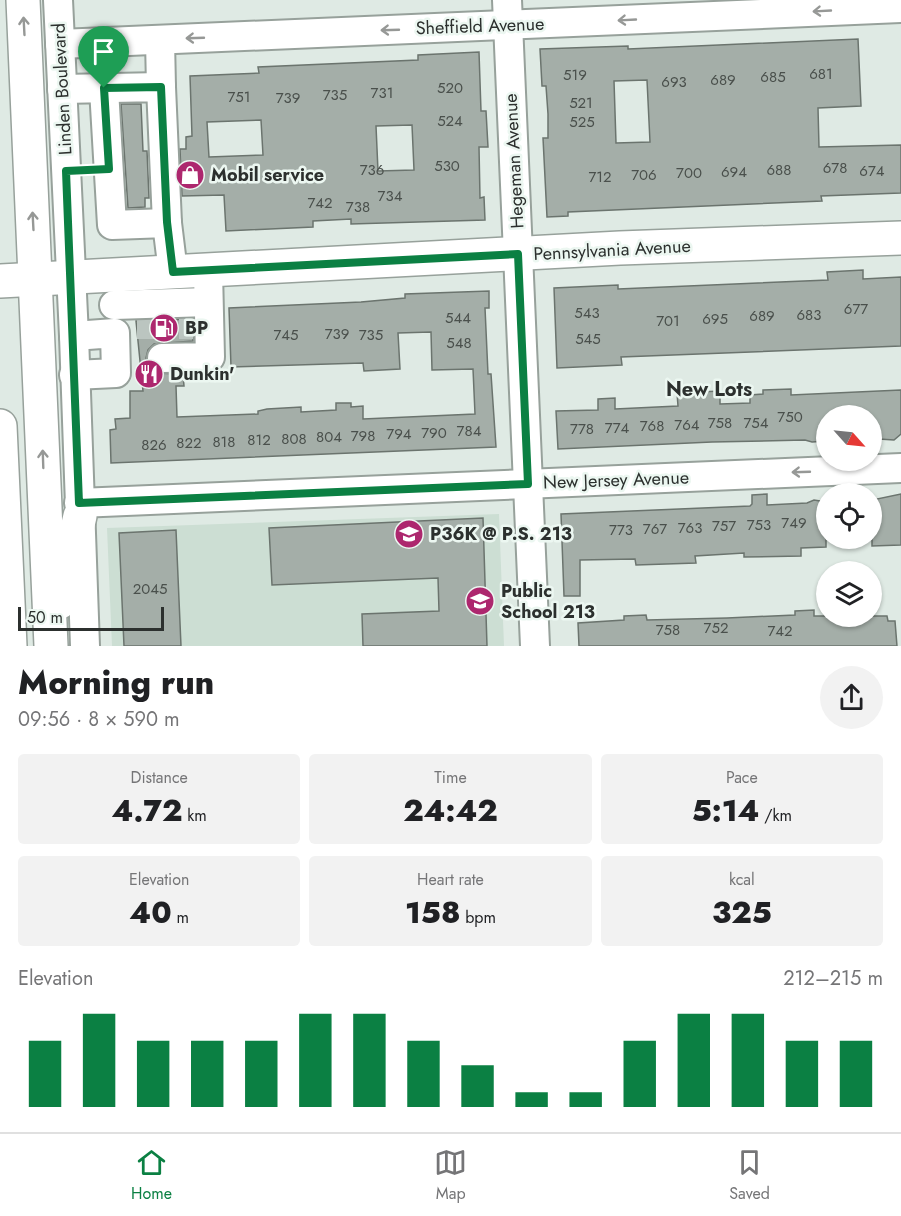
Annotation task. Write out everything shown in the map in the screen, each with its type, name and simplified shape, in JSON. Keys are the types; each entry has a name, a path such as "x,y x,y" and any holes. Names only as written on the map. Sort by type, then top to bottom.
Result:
{"main road":[{"name":"Linden Boulevard","path":"23,0 51,644"},
{"name":"Pennsylvania Avenue","path":"0,281 72,278 118,321 175,282 205,306 518,254 901,238"},
{"path":"0,426 10,646"},
{"path":"51,644 80,509"}],"street":[{"name":"Linden Boulevard","path":"58,0 75,336 74,375 86,646"},
{"name":"Sheffield Avenue","path":"60,44 160,40 507,13 901,8"},
{"name":"Hegeman Avenue","path":"507,13 535,646"},
{"path":"160,40 167,222 175,282"},
{"path":"62,89 161,87"},
{"path":"104,88 112,225 167,222"},
{"path":"64,131 106,129"},
{"path":"66,171 109,169"},
{"path":"68,207 111,204"},
{"path":"118,321 156,358 210,357 205,306"},
{"path":"75,336 118,321"},
{"path":"74,375 116,372 118,321"},
{"name":"New Jersey Avenue","path":"80,509 528,484 901,468"}],"shaded area":[{"path":"499,514 504,646 112,646 107,528"}],"building":[{"path":"858,39 861,106 818,108 819,147 901,145 901,193 821,196 822,201 568,212 568,216 547,217 543,138 548,138 548,114 546,86 542,86 540,49 628,46 628,49","holes":["647,80 650,142 616,143 614,81"]},
{"path":"479,52 481,111 486,111 488,147 479,147 480,198 484,197 485,220 351,224 351,219 313,221 313,227 226,231 224,195 182,196 180,149 186,149 186,137 192,136 190,76 259,73 258,67 418,60 418,55","holes":["261,120 263,155 209,157 207,122","412,125 414,170 378,171 376,126"]},
{"path":"121,104 141,104 143,151 147,151 149,198 145,198 145,207 128,208"},
{"path":"863,270 863,279 901,277 901,346 621,357 622,365 557,368 554,288 618,285 618,289 828,280 827,272"},
{"path":"489,291 489,308 485,308 488,374 491,374 496,447 111,463 110,430 116,429 115,419 130,418 130,391 143,391 136,321 193,319 193,341 154,344 148,350 146,358 148,366 155,373 183,374 184,386 176,386 177,417 258,414 258,411 267,409 301,407 301,412 336,410 336,403 351,403 351,407 363,406 363,419 475,414 473,369 432,370 431,332 398,333 400,369 364,371 363,363 231,367 229,308 361,302 405,298 405,294"},
{"path":"791,389 791,395 901,390 901,434 894,440 882,439 882,405 816,405 816,442 712,442 558,449 556,411 598,410 598,399 615,398 615,409 678,406 677,393 720,391 720,404 750,403 750,395 763,394 763,390"},
{"path":"767,494 767,505 807,503 816,500 816,547 801,548 801,556 744,557 744,553 695,556 696,563 636,565 635,559 580,560 580,596 564,596 561,514 750,506 752,495"},
{"path":"901,494 901,545 882,546 882,498"},
{"path":"483,518 487,646 363,646 362,614 439,611 438,578 272,585 269,528"},
{"path":"176,530 181,646 124,646 119,533"},
{"path":"814,610 816,627 882,627 882,616 887,616 888,621 895,621 897,646 579,646 578,623 624,620 624,616 646,615 647,620 727,618 795,615 795,611"}],"tunnel":[{"path":"137,325 193,325"}],"place":[{"name":"Mobil service","path":"190,175"},
{"name":"BP","path":"164,328"},
{"name":"Dunkin'","path":"149,374"},
{"name":"P36K @ P.S. 213","path":"409,534"},
{"name":"Public School 213","path":"480,601"}],"district":[{"name":"New Lots","path":"709,389"}],"route":[{"path":"161,87 167,222 173,272 518,254 528,484 79,503 74,375 75,336 66,171 109,169 104,88 161,87"}]}
